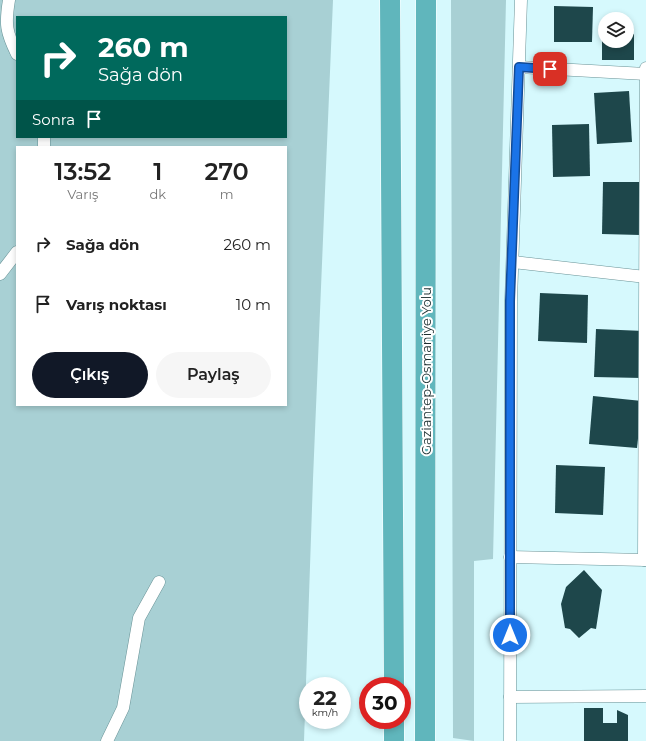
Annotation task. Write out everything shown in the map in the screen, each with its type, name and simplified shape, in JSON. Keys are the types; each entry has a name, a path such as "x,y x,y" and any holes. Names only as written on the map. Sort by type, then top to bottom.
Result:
{"highway":[{"path":"390,0 394,677"},
{"name":"Gaziantep-Osmaniye Yolu","path":"425,741 426,0"},
{"path":"394,729 394,741"}],"street":[{"path":"9,0 6,20 9,38 16,52"},
{"path":"510,741 510,301 513,262 520,0"},
{"path":"510,557 645,560 646,72 519,67"},
{"path":"0,274 16,253"},
{"path":"513,262 646,277"},
{"path":"107,741 123,708 138,618 159,582"},
{"path":"510,697 646,696"}],"shaded area":[{"path":"0,0 333,0 306,677 299,677 299,729 304,729 304,741 0,741"},
{"path":"451,0 506,0 493,559 474,561 474,741 453,738"}],"building":[{"path":"554,6 593,7 592,42 554,42"},
{"path":"602,48 634,48 634,60 602,60"},
{"path":"629,91 632,142 597,144 594,93"},
{"path":"589,124 590,176 553,177 552,125"},
{"path":"603,182 640,182 640,235 602,234"},
{"path":"540,293 588,295 587,343 538,341"},
{"path":"596,329 644,331 642,378 594,377"},
{"path":"593,396 642,401 637,448 589,444"},
{"path":"556,465 605,467 603,515 555,513"},
{"path":"584,570 602,590 596,629 591,628 579,638 570,629 565,628 561,604 566,587"},
{"path":"584,708 603,708 603,723 617,723 617,710 628,715 628,741 584,741"}],"route":[{"path":"510,635 510,301 513,262 519,67 550,69"}]}
